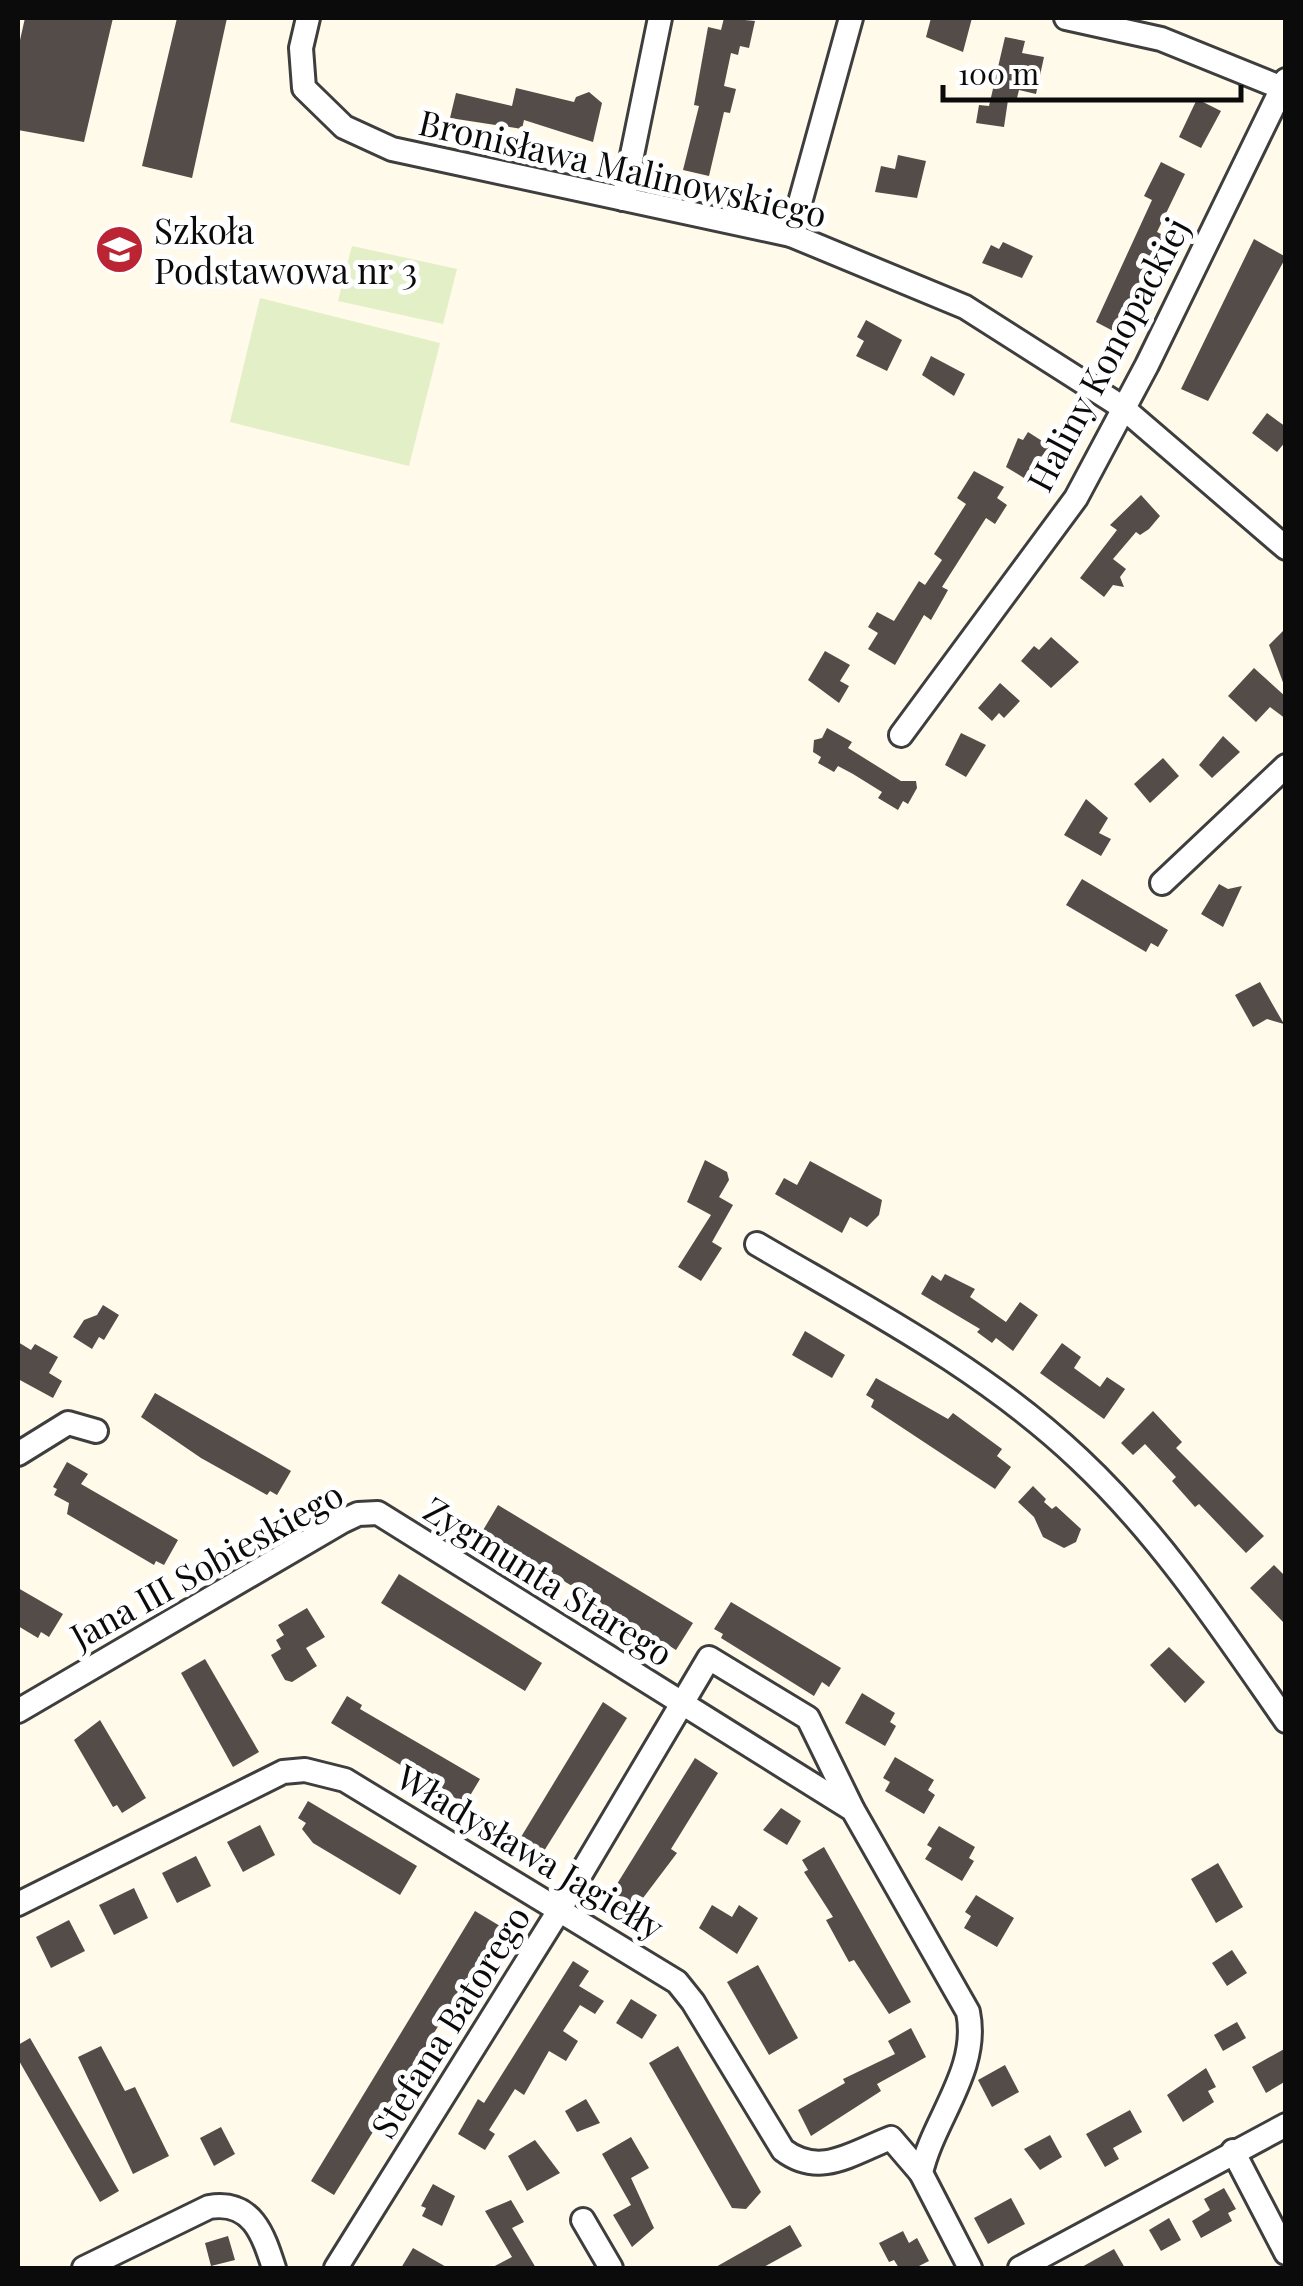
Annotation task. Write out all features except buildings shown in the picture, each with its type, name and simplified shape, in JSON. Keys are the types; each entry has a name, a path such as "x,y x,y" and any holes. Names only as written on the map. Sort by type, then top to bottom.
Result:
{"street":[{"name":"Bronisława Malinowskiego","path":"308,18 301,48 304,88 344,127 392,149 791,235 965,307 1122,407 1286,548"},
{"path":"623,199 660,18"},
{"path":"791,235 851,18"},
{"name":"Haliny Konopackiej","path":"900,735 1076,498 1147,365 1284,84 1161,40 1066,18"},
{"path":"1162,883 1286,766"},
{"path":"757,1244 946,1352 1078,1458 1182,1570 1286,1721"},
{"path":"18,1454 68,1423 96,1431"},
{"name":"Zygmunta Starego","path":"378,1513 853,1810"},
{"name":"Jana III Sobieskiego","path":"18,1710 343,1521 358,1514 378,1513"},
{"name":"Zygmunta Starego","path":"682,1706 709,1658 808,1718 853,1810 968,2012 973,2034 921,2173"},
{"name":"Stefana Batorego","path":"336,2268 682,1706"},
{"name":"Władysława Jagiełły","path":"18,1904 283,1772 305,1770 345,1780 676,1982 693,2002 782,2150 801,2164 823,2164 890,2138 921,2173"},
{"path":"1020,2268 1286,2125"},
{"path":"1233,2151 1286,2253"},
{"path":"921,2173 970,2268"},
{"path":"84,2268 210,2206 227,2204 251,2217 262,2230 274,2268"},
{"path":"583,2220 611,2268"}],"green space":[{"path":"352,246 457,269 443,324 338,301"},
{"path":"260,298 440,343 409,466 230,422"}],"place":[{"name":"Szkoła Podstawowa nr 3","path":"119,249"}]}
